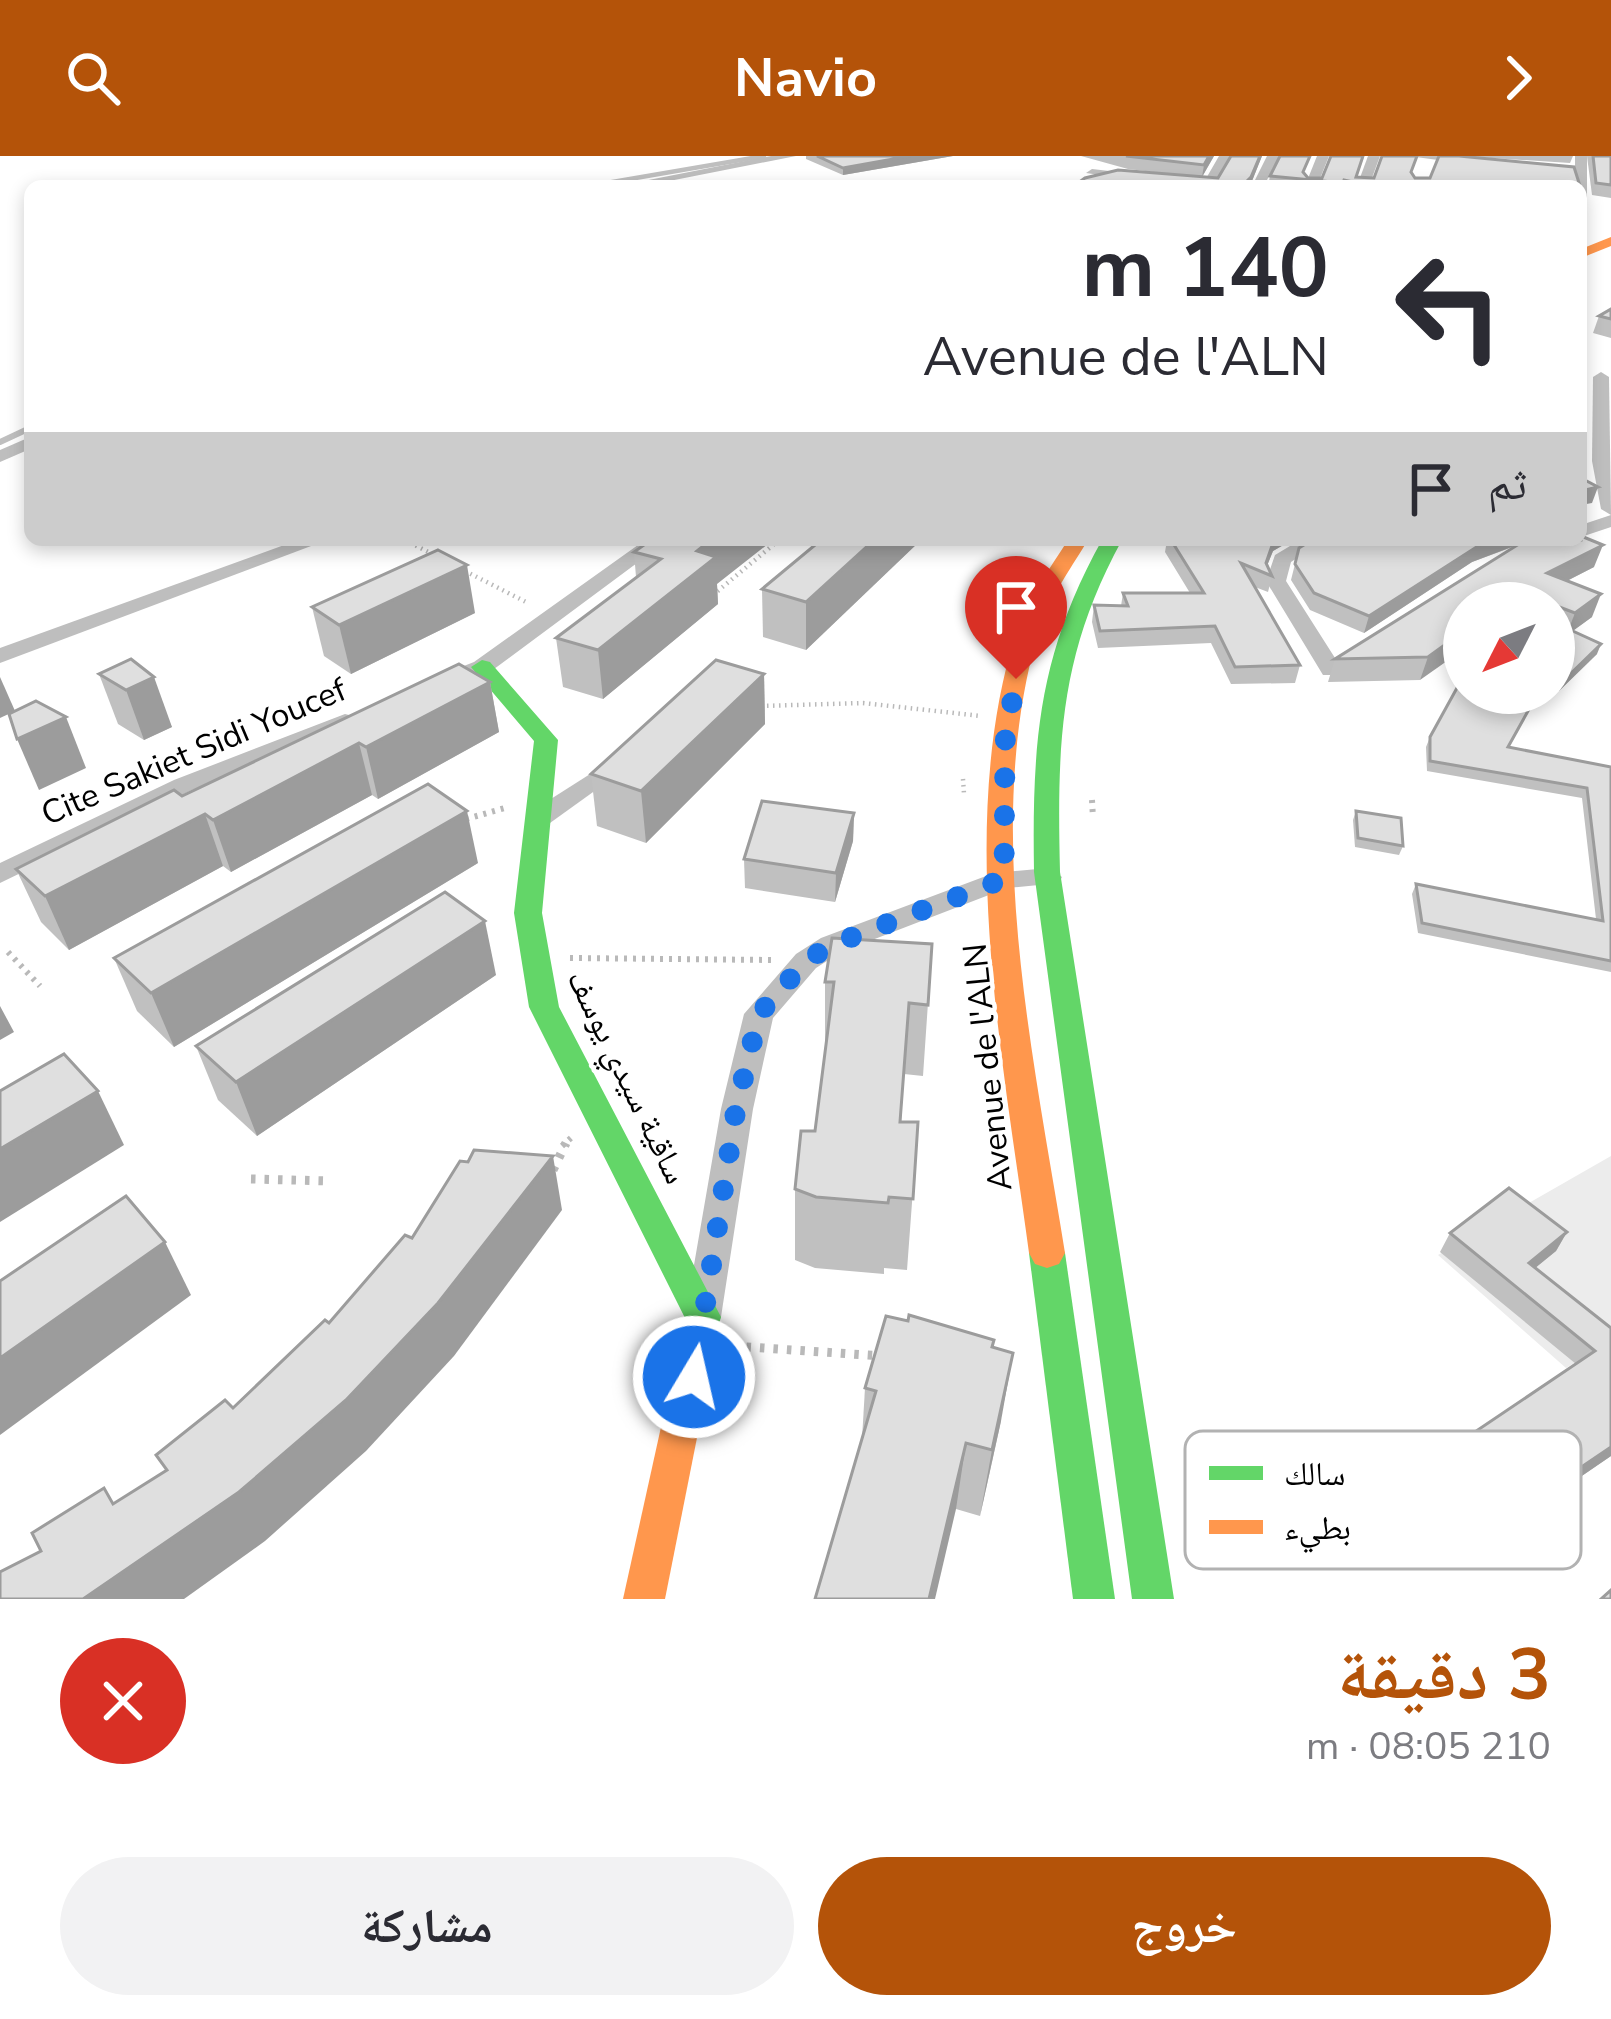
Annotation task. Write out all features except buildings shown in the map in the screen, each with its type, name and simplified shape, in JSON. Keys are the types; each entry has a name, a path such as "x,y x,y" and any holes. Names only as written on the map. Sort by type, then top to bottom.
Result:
{"main road":[{"name":"Avenue de l'ALN","path":"1075,546 1024,640 1009,719 1004,879 1030,1149 1071,1403 1094,1599"},
{"path":"1108,546 1075,603 1054,665 1044,758 1049,877 1153,1599"},
{"name":"ساقية سيدي يوسف","path":"482,668 546,740 528,913 532,958 544,1006 702,1330 644,1599"}],"street":[{"path":"710,173 701,164 716,156"},
{"path":"664,180 790,156"},
{"path":"1085,180 1113,156"},
{"path":"1414,156 1428,162 1468,159 1492,164"},
{"path":"1581,156 1582,180"},
{"path":"1560,170 1583,172"},
{"path":"1092,173 1159,178"},
{"path":"1601,376 1598,462 1611,509"},
{"path":"0,656 290,546"},
{"path":"439,684 482,668 650,546"},
{"path":"1304,546 1282,559 1276,581 1331,670 1388,632"},
{"name":"Cite Sakiet Sidi Youcef","path":"0,874 183,785 375,710"},
{"path":"542,808 598,777"},
{"name":"ساقية سيدي يوسف","path":"702,1330 736,1109 759,1014 806,961 831,945 1004,879 1049,877"}],"path":[{"path":"417,546 553,616"},
{"path":"713,595 772,546"},
{"path":"760,706 863,703 1009,719"},
{"path":"963,779 964,794"},
{"path":"1092,800 1093,818"},
{"path":"454,823 542,808"},
{"path":"8,952 40,986"},
{"path":"532,958 806,961"},
{"path":"548,1190 559,1149 569,1137 603,1121"},
{"path":"251,1179 331,1181"},
{"path":"702,1330 898,1358"}],"shaded area":[{"path":"1611,1156 1611,1340 1566,1368 1438,1255"}],"waterway":[{"path":"624,180 764,156"},
{"path":"0,442 24,431"}],"traffic: fast":[{"path":"1109,546 1078,605 1057,678 1047,774 1047,872 1153,1599"},
{"path":"482,667 546,740 528,913 544,1007 703,1317 700,1332"},
{"path":"1047,1253 1094,1599"}],"traffic: slow":[{"path":"1587,251 1611,241"},
{"path":"1047,1253 1007,942 1003,777 1010,702 1026,636 1042,598 1074,546"},
{"path":"644,1599 700,1332"}],"route":[{"path":"694,1377 736,1109 759,1014 806,961 831,945 1004,879 1005,742 1016,679"}]}
